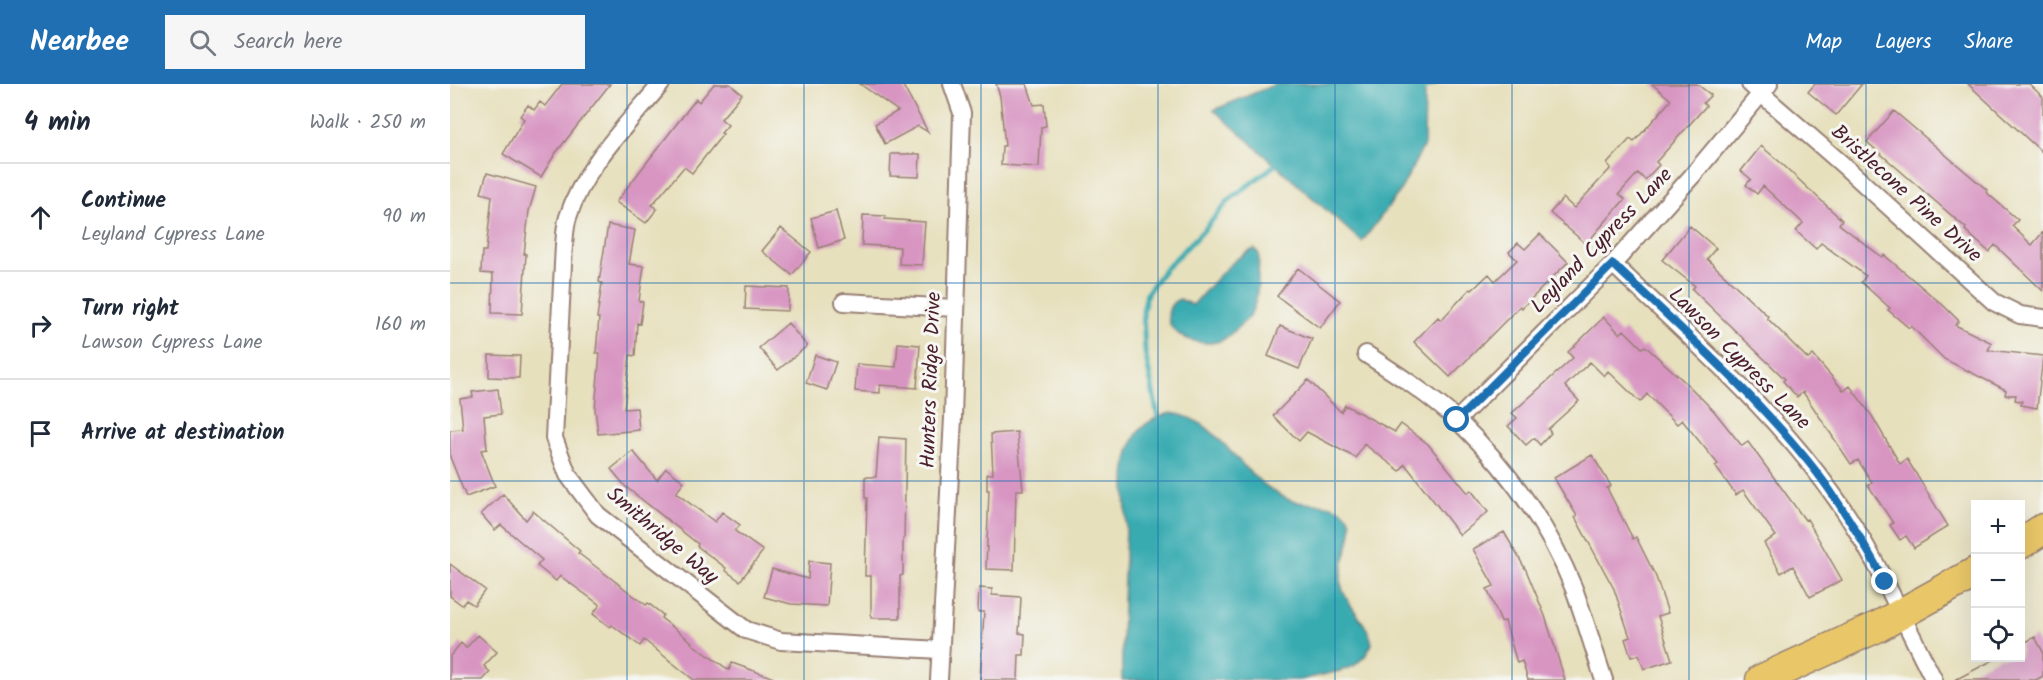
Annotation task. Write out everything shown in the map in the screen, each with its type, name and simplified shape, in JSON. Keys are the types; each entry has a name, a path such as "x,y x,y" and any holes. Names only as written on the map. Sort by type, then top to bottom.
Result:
{"highway":[{"path":"2025,541 2043,530"},
{"path":"1761,680 1843,644 1971,575"}],"street":[{"name":"Smithridge Way","path":"661,84 597,161 581,187 567,219 554,438 568,475 598,515 746,630 781,641 940,650"},
{"name":"Hunters Ridge Drive","path":"939,680 953,418 962,113 952,84"},
{"name":"Leyland Cypress Lane","path":"1457,420 1613,264 1692,176 1760,87"},
{"name":"Bristlecone Pine Drive","path":"1760,87 1994,302 2020,315 2043,318"},
{"name":"Lawson Cypress Lane","path":"1613,264 1755,401 1797,448 1838,502 1864,543 1934,680"},
{"path":"844,302 956,308"},
{"path":"1366,354 1408,382 1457,420 1504,471 1524,498 1545,532 1574,590 1604,680"}],"water":[{"path":"1276,84 1419,84 1425,89 1424,145 1400,191 1362,242 1214,110"},
{"path":"1255,249 1259,254 1258,282 1252,312 1245,321 1226,338 1212,343 1190,340 1173,329 1168,316 1172,304 1180,299 1193,305 1230,265"},
{"path":"1171,413 1185,416 1207,428 1257,478 1283,497 1294,502 1335,507 1348,516 1351,529 1342,567 1341,583 1347,599 1366,628 1372,644 1365,656 1354,666 1300,680 1122,680 1125,481 1128,457 1131,445 1144,426 1156,418"}],"building":[{"path":"562,84 610,84 555,154 541,177 503,154 524,119 520,116 528,105 534,110 540,102 545,106"},
{"path":"714,84 730,84 742,94 721,119 728,125 692,173 684,167 652,205 657,209 646,223 616,202 696,99 699,102"},
{"path":"860,84 902,84 928,132 918,126 885,144 875,124 898,111"},
{"path":"996,84 1027,84 1034,105 1044,104 1046,126 1041,127 1039,167 1001,165 1002,146 1005,146 1000,96"},
{"path":"1652,84 1697,84 1711,95 1703,103 1706,106 1656,162 1659,165 1645,180 1638,173 1619,194 1625,199 1586,244 1550,213 1563,198 1574,208 1611,168 1607,164 1630,139 1634,142 1671,100"},
{"path":"1815,84 1862,84 1836,115 1808,92"},
{"path":"1968,84 2029,84 2043,97 2043,153"},
{"path":"1894,111 1987,190 1986,192 2018,220 2012,226 2032,245 2043,232 2043,291 1995,245 1989,252 1965,230 1966,228 1867,142"},
{"path":"1761,146 1842,220 1839,224 1882,257 1884,255 1944,306 1959,321 1955,325 1992,343 1988,350 2043,356 2037,408 2021,405 2022,401 2015,400 2016,395 2005,395 2006,390 1944,359 1911,326 1909,328 1888,310 1890,308 1861,282 1866,276 1821,243 1816,249 1796,231 1803,223 1763,186 1757,194 1746,185 1751,179 1741,171"},
{"path":"891,154 920,154 919,177 890,176"},
{"path":"487,173 536,187 529,211 524,254 526,254 522,314 492,313 493,274 481,273 482,251 486,251 492,196 481,193"},
{"path":"836,211 844,240 819,248 811,218"},
{"path":"863,215 925,222 922,265 899,264 900,247 862,245"},
{"path":"608,225 635,230 629,264 644,266 639,301 643,302 640,324 637,323 635,356 630,355 624,409 637,408 639,430 598,434 595,409 600,353 596,353 599,318 597,318 602,283 599,282"},
{"path":"1690,226 1716,248 1707,259 1768,316 1767,318 1808,359 1813,355 1844,391 1850,386 1872,416 1900,464 1907,459 1948,526 1914,548 1906,536 1900,540 1890,525 1893,523 1868,485 1872,482 1858,460 1851,464 1803,392 1797,397 1783,381 1785,379 1692,289 1695,286 1662,260"},
{"path":"781,228 811,252 792,275 762,251"},
{"path":"1540,234 1568,262 1522,308 1520,306 1450,377 1414,342 1438,317 1441,320 1470,289 1472,290 1489,274 1495,281 1517,260 1509,252 1518,243 1525,249"},
{"path":"1298,268 1340,301 1320,328 1277,296"},
{"path":"746,286 789,288 788,311 745,309"},
{"path":"1604,317 1620,334 1624,330 1642,348 1645,346 1686,383 1714,411 1742,446 1748,442 1805,520 1807,519 1842,580 1810,597 1793,566 1781,573 1764,543 1776,536 1743,490 1736,495 1715,466 1718,464 1682,420 1677,424 1647,394 1640,402 1608,371 1604,376 1590,362 1565,386 1579,401 1548,429 1551,433 1540,445 1534,438 1526,445 1508,426 1517,418 1512,413 1573,358 1568,352"},
{"path":"788,323 807,346 778,370 759,348"},
{"path":"1280,326 1312,339 1299,369 1268,356"},
{"path":"898,343 920,345 917,388 880,385 880,393 855,391 857,364 896,367"},
{"path":"489,355 520,356 519,378 489,377"},
{"path":"815,355 836,362 827,390 806,383"},
{"path":"1308,380 1341,412 1345,405 1395,432 1401,424 1428,444 1468,493 1471,490 1488,512 1460,535 1405,464 1400,471 1364,444 1356,458 1307,432 1299,441 1273,416"},
{"path":"498,389 501,414 484,416 487,449 481,450 495,486 466,497 450,457 450,430 463,429 460,399 473,397 472,392"},
{"path":"1017,432 1023,490 1016,490 1014,570 986,569 989,490 987,490 987,474 993,474 991,434"},
{"path":"879,437 906,439 900,618 871,618 871,576 865,576 867,498 865,498 865,477 876,477"},
{"path":"633,451 657,480 666,468 684,482 676,493 715,522 722,512 740,525 735,531 763,551 740,581 697,546 698,544 626,487 611,469"},
{"path":"1592,455 1611,486 1607,488 1633,539 1636,537 1656,577 1668,613 1658,616 1672,660 1644,669 1639,655 1631,657 1625,639 1630,637 1614,589 1575,517 1577,516 1554,478"},
{"path":"503,494 526,520 533,511 580,551 578,553 646,605 648,603 663,615 661,618 691,643 729,670 732,663 774,678 774,680 694,680 644,640 640,646 612,625 610,627 593,614 600,605 560,576 556,581 537,566 542,560 501,525 495,530 481,514"},
{"path":"1504,532 1526,570 1545,616 1565,680 1528,680 1522,661 1517,663 1505,621 1501,622 1487,589 1494,586 1473,549"},
{"path":"809,561 830,563 827,606 791,604 764,597 772,569 808,579"},
{"path":"450,564 485,590 474,605 466,600 462,605 450,596"},
{"path":"979,588 992,589 992,595 1021,597 1019,633 1025,634 1024,655 1019,655 1018,680 980,680 984,612 978,612"},
{"path":"478,635 497,652 484,666 490,672 483,680 450,680 450,656 461,643 466,648"},
{"path":"2035,637 2043,652 2043,676 2036,680 1955,680 1989,662 2025,662 2025,642"}],"waterway":[{"path":"1418,91 1434,84"},
{"path":"1159,422 1145,352 1143,311 1147,293 1164,270 1205,229 1229,200 1279,162"}],"route":[{"path":"1457,420 1613,264 1773,420 1816,471 1838,502 1885,582"}]}
